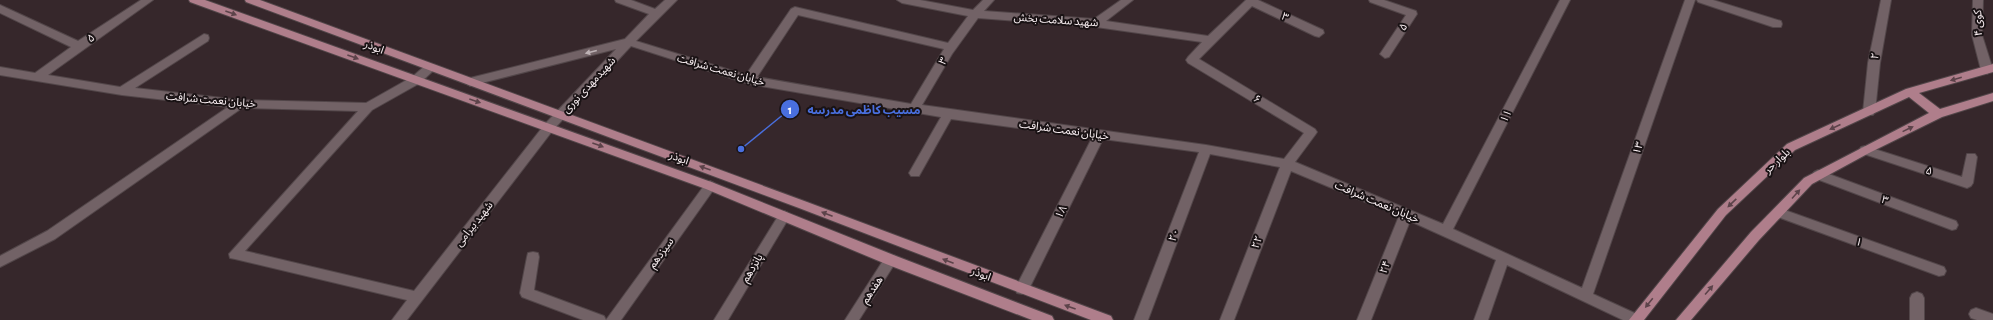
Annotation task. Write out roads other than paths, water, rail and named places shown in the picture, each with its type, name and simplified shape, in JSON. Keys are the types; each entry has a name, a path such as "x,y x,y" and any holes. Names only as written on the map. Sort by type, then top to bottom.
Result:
{"main road":[{"name":"ابوذر","path":"194,0 710,186 891,260 1047,320"},
{"name":"ابوذر","path":"250,0 430,68 561,114 1106,320"},
{"name":"بلوار حر","path":"1636,320 1722,212 1791,147 1910,92 1990,69"},
{"path":"1910,92 1938,114"},
{"path":"1683,320 1755,236 1779,213 1808,181 1938,114 1993,98"}],"street":[{"name":"۵","path":"36,78 79,46 148,0"},
{"path":"620,0 656,14"},
{"name":"شهیدمهدی نوری","path":"549,127 656,14 672,0"},
{"name":"شهید سلامت بخش","path":"902,0 974,14 1096,23 1210,40"},
{"name":"۳","path":"914,109 951,47 974,14 989,0"},
{"path":"1096,23 1128,0"},
{"path":"1210,40 1251,0"},
{"name":"۳","path":"1251,0 1319,32"},
{"name":"۵","path":"1374,0 1412,14 1385,54"},
{"name":"۱۱","path":"1446,232 1565,0"},
{"name":"۱۳","path":"1586,295 1690,0"},
{"path":"1702,0 1777,24"},
{"name":"۲","path":"1868,112 1874,63 1886,0"},
{"name":"کوی ۴","path":"1978,0 1977,35 1990,69"},
{"path":"0,9 79,46"},
{"path":"749,80 796,11 951,47"},
{"path":"122,91 204,38"},
{"name":"۶","path":"1210,40 1192,60 1311,132 1288,164"},
{"path":"470,82 629,42"},
{"name":"خیابان نعمت شرافت","path":"629,42 749,80 914,109 1206,149 1288,164 1406,214 1586,295 1636,320"},
{"path":"416,297 235,254 368,107 416,80 430,68"},
{"name":"خیابان نعمت شرافت","path":"0,71 122,91 240,104 368,107"},
{"path":"0,262 51,235 240,104"},
{"path":"915,173 948,114"},
{"name":"شهید بیرامی","path":"399,320 549,127"},
{"name":"۱۸","path":"1022,289 1099,135"},
{"name":"۲۰","path":"1141,320 1206,149"},
{"name":"۵","path":"1866,150 1967,183 1971,157"},
{"name":"۲۲","path":"1227,320 1288,164"},
{"name":"۳","path":"1818,175 1952,225"},
{"name":"سیزدهم","path":"613,320 710,186"},
{"name":"۱","path":"1779,213 1939,271"},
{"name":"۲۴","path":"1364,320 1406,214"},
{"name":"پانزدهم","path":"721,320 784,216"},
{"path":"533,257 527,294 599,320"},
{"path":"1481,320 1503,258"},
{"name":"هفدهم","path":"852,320 891,260"},
{"path":"1917,298 1917,320"},
{"path":"1976,314 1993,320"}],"place":[{"name":"مسیب کاظمی مدرسه","path":"741,149"}]}
